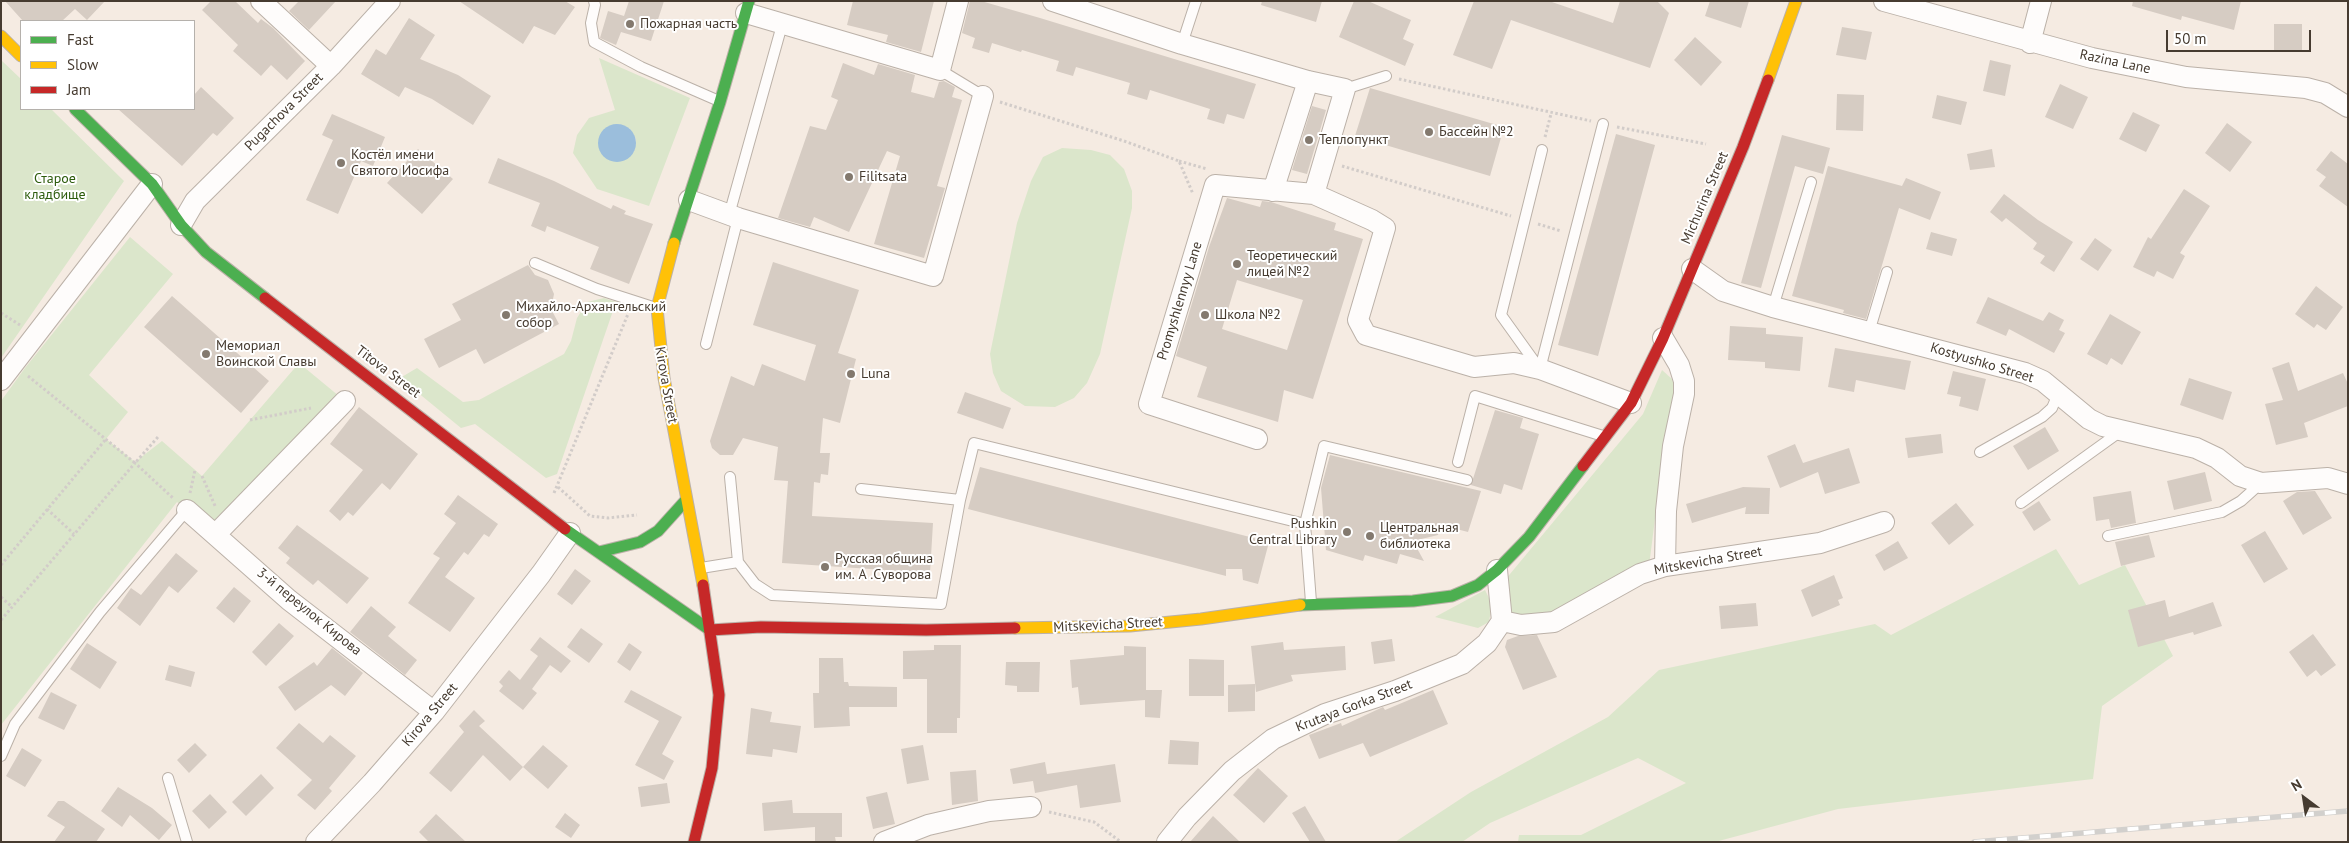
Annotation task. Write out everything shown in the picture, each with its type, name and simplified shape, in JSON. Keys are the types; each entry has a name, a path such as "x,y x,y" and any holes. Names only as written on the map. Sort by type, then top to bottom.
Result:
{"street":[{"path":"261,1 331,66"},
{"name":"Pugachova Street","path":"181,225 194,201 331,66 390,1"},
{"path":"747,7 782,25 940,70 958,1"},
{"path":"1053,1 1182,44 1308,81 1345,89 1314,194"},
{"name":"Michurina Street","path":"1631,403 1664,338 1743,147 1796,1"},
{"name":"Razina Lane","path":"1884,1 2030,43 2092,58 2186,77 2306,88 2325,93 2348,107"},
{"path":"2030,43 2041,1"},
{"name":"Kirova Street","path":"694,842 712,768 719,695 700,568 664,378 657,308 678,225 720,102 747,7"},
{"path":"1,36 20,55"},
{"path":"1273,190 1308,81"},
{"path":"688,200 734,217 933,276 983,96"},
{"name":"Titova Street","path":"76,110 152,184 181,225 206,252 570,533 710,630"},
{"path":"1,380 152,184"},
{"name":"Promyshlennyy Lane","path":"1257,439 1149,404 1216,185 1314,194 1372,220 1385,228 1358,320 1366,336 1474,367 1514,363 1540,369 1631,403"},
{"name":"Kostyushko Street","path":"1692,269 1723,291 1773,307 2025,373 2043,381 2089,420 2122,431 2196,448 2217,458 2240,476 2261,483 2328,478 2348,484"},
{"path":"1664,338 1679,365 1684,381 1684,394 1673,446 1666,510 1665,566"},
{"path":"220,529 345,401"},
{"name":"Mitskevicha Street","path":"710,630 761,627 926,630 1130,626 1201,619 1311,603 1413,601 1452,596 1478,585 1497,570 1529,537 1631,403"},
{"path":"599,552 640,542 658,531 686,500"},
{"name":"3-й переулок Кирова","path":"187,510 220,529 289,600 434,712"},
{"name":"Mitskevicha Street","path":"1502,621 1521,625 1554,622 1640,574 1665,566 1820,543 1884,522"},
{"name":"Kirova Street","path":"316,842 372,783 434,712 541,574 570,533"},
{"path":"1497,570 1502,621"},
{"name":"Krutaya Gorka Street","path":"1167,842 1187,817 1232,771 1273,739 1325,714 1395,691 1462,664 1487,643 1502,621"},
{"path":"884,842 928,825 989,811 1031,807"}],"lane":[{"path":"594,1 592,23 594,42 641,67 720,102"},
{"path":"1182,44 1196,1"},
{"path":"706,344 734,217 782,25"},
{"path":"940,70 983,96"},
{"path":"1345,89 1386,76"},
{"path":"1540,369 1602,124"},
{"path":"1540,369 1501,315 1542,150"},
{"path":"1773,307 1810,182"},
{"path":"535,263 597,289 657,308"},
{"path":"1869,332 1887,272"},
{"path":"1980,452 2042,417 2052,408 2058,394"},
{"path":"1458,462 1475,396 1605,437"},
{"path":"2021,504 2122,431"},
{"path":"730,477 738,562 755,584 772,595 941,604 960,500 974,444 1305,524"},
{"path":"1311,603 1305,524 1324,446 1467,480"},
{"path":"2108,536 2222,512 2261,483"},
{"path":"861,489 960,500"},
{"path":"1,756 15,724 21,716 100,612 187,510"},
{"path":"700,568 738,562"},
{"path":"168,778 187,842"}],"path":[{"path":"1386,76 1551,114 1706,144"},
{"path":"983,96 1124,141 1179,161 1212,170"},
{"path":"1542,150 1551,114"},
{"path":"1324,160 1574,235"},
{"path":"1179,161 1194,196"},
{"path":"550,500 558,487 633,301"},
{"path":"13,364 135,463 187,510"},
{"path":"1,620 158,437"},
{"path":"1,565 106,439"},
{"path":"202,476 220,529"},
{"path":"558,487 590,516 608,518 636,515 644,512"},
{"path":"47,509 74,534"},
{"path":"1,596 12,607"},
{"path":"1031,807 1094,822 1121,842"}],"green space":[{"path":"599,58 690,98 649,206 597,189 573,153 577,135 589,118 615,110","holes":["619,124 630,129 636,139 634,152 603,131 608,127"]},
{"name":"Старое кладбище","path":"1,60 20,78 20,110 52,110 124,181 1,358"},
{"path":"1062,148 1091,150 1110,155 1124,169 1132,191 1132,208 1100,354 1087,383 1074,398 1055,407 1025,406 1001,391 993,373 990,354 1017,223 1031,181 1043,157"},
{"path":"130,237 173,274 89,375 128,412 106,439 135,462 162,441 202,476 299,363 345,401 216,534 177,502 1,725 1,401 25,368"},
{"path":"604,298 616,302 557,474 546,478 475,424 461,428 400,378 417,368 463,402 479,400 564,354 571,341 577,318 587,302"},
{"path":"1662,370 1672,379 1678,397 1657,503 1649,566 1551,621 1518,621 1511,611 1505,580 1643,414"},
{"path":"2056,549 2079,585 2125,565 2173,656 2102,706 2093,779 1838,809 1715,842 1518,842 1519,835 1581,835 1686,783 1638,758 1490,823 1462,842 1395,842 1471,792 1608,717 1659,670 1875,624 1891,635"},
{"path":"1485,590 1492,604 1489,622 1478,628 1435,617"}],"water":[{"path":"617,124 630,130 636,143 630,156 617,162 604,156 598,143 604,130"}],"building":[{"path":"5,1 105,1 87,20 75,9 63,20 22,20"},
{"path":"211,1 235,1 258,23 261,19 273,28 305,61 287,80 271,65 261,76 233,51 238,45 202,10"},
{"path":"299,1 336,1 309,30 289,11"},
{"path":"459,1 565,1 575,7 555,35 534,26 523,44"},
{"name":"Пожарная часть","path":"629,1 664,1 651,41 621,32 616,45 600,38 608,11 624,16"},
{"path":"853,1 934,1 921,52 886,42 888,35 847,25"},
{"path":"970,1 981,1 1040,18 1256,84 1244,119 1227,114 1224,124 1207,119 1210,109 1150,90 1147,100 1127,94 1130,83 1076,67 1073,76 1056,71 1059,61 1022,50 1021,52 992,43 989,53 972,48 975,38 962,33"},
{"path":"1262,1 1322,1 1316,22 1261,5"},
{"path":"1354,1 1368,1 1411,20 1403,39 1414,44 1405,66 1339,37"},
{"path":"1474,1 1549,1 1613,23 1620,1 1657,1 1669,13 1650,68 1511,20 1492,69 1453,55"},
{"path":"1710,1 1749,1 1741,28 1705,16"},
{"path":"2133,1 2241,1 2234,30 2182,16 2181,20 2132,6"},
{"path":"409,18 435,35 420,59 458,75 491,96 473,125 432,99 405,87 399,97 361,74 376,49 386,55"},
{"path":"2274,24 2302,24 2302,50 2274,50"},
{"path":"1842,27 1872,32 1866,60 1836,55"},
{"path":"1695,37 1722,62 1701,86 1674,60"},
{"path":"1990,60 2011,65 2005,96 1983,91"},
{"path":"843,63 874,75 878,64 915,75 911,92 934,98 939,82 944,81 955,87 952,97 962,100 937,186 945,188 924,258 874,244 900,156 887,151 849,232 814,217 810,227 778,218 810,126 826,130 838,100 831,97"},
{"path":"2060,84 2088,97 2073,129 2045,117"},
{"path":"201,87 234,118 217,136 213,133 182,166 119,110 195,110 195,94"},
{"name":"Бассейн №2","path":"1370,88 1504,127 1490,176 1355,136"},
{"path":"1837,94 1864,95 1863,131 1836,130"},
{"path":"1937,95 1967,102 1961,125 1932,118"},
{"name":"Теплопункт","path":"1312,106 1326,110 1307,174 1292,170"},
{"path":"2133,112 2160,125 2146,152 2119,139"},
{"name":"Костёл имени Святого Иосифа","path":"332,114 385,137 373,166 361,161 338,214 306,200 333,140 322,135"},
{"path":"2227,123 2252,142 2230,172 2205,153"},
{"path":"1616,134 1655,145 1598,356 1558,345"},
{"path":"1782,135 1830,148 1823,174 1795,166 1761,288 1741,283"},
{"path":"418,149 453,179 422,214 387,183"},
{"path":"1992,149 1995,167 1970,170 1967,154"},
{"path":"2331,151 2348,164 2348,207 2319,186 2326,177 2316,170"},
{"path":"498,158 554,181 611,209 613,205 626,211 624,214 653,224 629,284 590,269 599,247 547,226 545,232 531,226 540,203 488,183"},
{"path":"1828,166 1902,186 1906,178 1941,192 1930,220 1899,208 1866,319 1843,313 1844,310 1792,296"},
{"path":"2184,189 2210,206 2180,253 2185,256 2173,279 2157,271 2154,277 2133,267 2148,237 2151,239"},
{"path":"2004,194 2038,220 2073,242 2054,272 2040,263 2045,256 2033,249 2037,243 2006,218 2002,222 1990,212"},
{"name":"Школа №2","path":"1227,198 1260,207 1262,201 1271,202 1336,223 1334,230 1363,239 1313,399 1284,390 1278,422 1197,397 1207,367 1176,356 1209,247","holes":["1237,280 1303,300 1287,350 1222,329"]},
{"path":"1931,232 1957,239 1952,256 1926,249"},
{"path":"2095,238 2112,250 2098,271 2080,259"},
{"path":"773,262 859,290 838,353 856,359 840,423 823,418 820,453 830,453 828,475 821,474 820,483 814,482 812,516 933,523 930,573 782,563 788,481 774,480 778,447 743,438 733,455 720,455 712,448 710,441 731,376 754,386 762,364 805,381 816,345 753,325"},
{"name":"Михайло-Архангельский собор","path":"528,265 535,275 548,280 554,294 551,309 559,324 484,364 476,349 439,368 424,339 461,320 452,304"},
{"path":"2316,286 2343,307 2326,330 2317,324 2314,328 2295,314"},
{"name":"Мемориал Воинской Славы","path":"172,296 269,381 241,413 144,327"},
{"path":"1988,297 2043,321 2049,312 2064,320 2059,330 2065,333 2054,353 2009,329 2006,336 1976,323"},
{"path":"2110,314 2141,332 2122,365 2111,358 2107,365 2087,354"},
{"path":"1730,326 1766,328 1766,334 1803,337 1800,371 1765,368 1765,362 1728,360"},
{"path":"1835,348 1911,361 1905,390 1856,380 1854,392 1828,387"},
{"path":"2289,362 2298,391 2343,373 2348,384 2348,406 2304,423 2308,437 2276,445 2265,404 2283,400 2272,368"},
{"path":"1953,371 1986,379 1978,411 1959,406 1961,397 1947,394"},
{"path":"2189,378 2232,392 2223,420 2180,405"},
{"path":"965,392 1011,408 1003,429 957,413"},
{"path":"359,407 418,454 390,490 382,483 353,516 348,512 340,521 329,511 363,470 330,444"},
{"path":"1495,410 1523,418 1520,428 1539,434 1522,490 1504,484 1501,494 1471,485"},
{"path":"2045,427 2059,451 2028,470 2013,446"},
{"path":"1941,434 1943,453 1908,458 1905,438"},
{"path":"1795,444 1803,463 1849,448 1860,483 1825,494 1818,472 1780,488 1767,456"},
{"path":"1330,455 1481,491 1468,532 1441,525 1438,535 1413,541 1424,561 1400,554 1397,564 1365,555 1363,561 1326,550 1321,488"},
{"path":"980,467 1269,542 1258,584 1243,580 1242,569 1226,569 1226,576 968,509"},
{"path":"2205,472 2212,501 2174,510 2167,481"},
{"path":"1743,487 1770,488 1769,514 1745,514 1746,507 1692,523 1686,504"},
{"path":"2131,491 2136,523 2111,528 2109,519 2096,521 2093,497"},
{"path":"2315,491 2332,518 2303,535 2283,501 2297,492"},
{"path":"458,495 498,524 489,537 484,534 468,555 464,552 445,577 475,598 450,632 408,603 440,558 433,554 456,523 444,514"},
{"path":"2039,501 2051,520 2034,531 2022,512"},
{"path":"1956,503 1974,525 1949,545 1931,523"},
{"path":"297,525 369,578 347,604 318,580 313,585 286,563 290,558 278,548"},
{"path":"2265,531 2288,569 2264,583 2241,545"},
{"path":"2149,535 2155,557 2121,566 2115,542"},
{"path":"1898,541 1908,558 1884,571 1875,555"},
{"path":"176,553 198,571 178,593 169,586 140,626 117,608 131,588 141,595"},
{"path":"575,569 591,581 572,605 557,594"},
{"path":"1834,575 1843,598 1838,600 1840,605 1812,617 1801,590"},
{"path":"234,587 251,601 234,623 216,608"},
{"path":"2165,600 2169,617 2213,602 2222,626 2194,635 2193,632 2138,647 2128,610"},
{"path":"1756,603 1758,626 1721,629 1719,606"},
{"path":"371,606 396,627 388,636 417,660 405,675 350,632"},
{"path":"279,623 294,636 266,666 252,652"},
{"path":"581,628 603,644 589,663 567,647"},
{"path":"2313,634 2336,665 2321,676 2316,670 2307,677 2289,652"},
{"path":"1537,635 1557,677 1523,690 1505,647 1507,640 1518,636"},
{"path":"540,637 571,661 561,673 550,665 532,689 537,693 523,710 499,691 503,686 499,682 509,670 520,680 538,656 530,650"},
{"path":"1392,639 1395,661 1374,664 1371,642"},
{"path":"1283,642 1284,650 1345,646 1346,670 1291,675 1293,681 1256,692 1251,646"},
{"path":"87,643 117,662 100,689 70,669"},
{"path":"629,643 642,652 630,671 617,662"},
{"path":"934,645 961,645 960,718 957,718 957,733 927,733 927,679 903,679 903,651 934,650"},
{"path":"1124,646 1146,647 1146,690 1162,690 1160,718 1145,717 1145,700 1080,705 1078,687 1072,688 1070,660 1124,655"},
{"path":"332,648 363,673 345,696 331,685 295,711 278,687 314,662 317,666"},
{"path":"819,658 843,658 844,682 848,682 849,686 897,687 897,707 849,707 850,726 814,728 813,693 819,693"},
{"path":"1189,659 1224,660 1224,696 1189,696"},
{"path":"1006,662 1040,662 1039,692 1017,692 1017,686 1005,685"},
{"path":"169,665 195,672 191,687 165,680"},
{"path":"1255,684 1255,711 1228,712 1228,685"},
{"path":"631,690 682,717 662,754 674,761 664,780 635,765 659,721 624,702"},
{"path":"1433,690 1448,724 1370,757 1363,743 1319,759 1309,735 1341,723 1342,726 1383,707 1385,710"},
{"path":"51,692 77,705 64,730 38,718"},
{"path":"751,708 772,712 770,722 801,726 797,753 773,749 772,757 746,754"},
{"path":"474,710 485,721 479,726 523,767 510,781 483,755 451,792 429,773 464,732 459,726"},
{"path":"299,723 323,743 330,735 356,756 329,788 332,791 315,810 297,795 312,780 276,748"},
{"path":"1170,740 1199,742 1198,765 1168,764"},
{"path":"195,743 207,755 189,773 177,760"},
{"path":"543,745 568,766 548,789 523,767"},
{"path":"923,745 929,780 907,784 901,749"},
{"path":"22,748 42,760 25,787 6,776"},
{"path":"1045,762 1047,774 1115,764 1121,802 1080,808 1077,785 1035,793 1033,781 1013,784 1010,769"},
{"path":"1258,768 1288,796 1264,823 1233,795"},
{"path":"976,770 978,801 952,805 950,772"},
{"path":"261,774 274,788 246,816 232,802"},
{"path":"667,783 670,803 641,807 638,787"},
{"path":"118,787 152,808 172,825 159,840 130,815 122,827 101,811"},
{"path":"887,792 895,824 873,829 866,797"},
{"path":"210,794 227,812 209,829 192,811"},
{"path":"792,800 793,813 842,813 842,837 835,837 836,842 815,842 815,827 764,831 762,803"},
{"path":"58,801 64,801 105,829 96,842 54,842 65,827 47,816"},
{"path":"1305,806 1326,842 1310,842 1292,813"},
{"path":"565,813 580,825 571,838 555,827"},
{"path":"436,814 466,842 429,842 419,832"},
{"path":"1213,816 1240,842 1190,842"}],"railway":[{"path":"1974,842 2348,811"}],"traffic: fast":[{"path":"674,243 720,102 749,1"},
{"path":"76,110 152,184 181,225 206,252 265,298"},
{"path":"1300,605 1413,601 1452,596 1478,585 1497,570 1529,537 1583,466"},
{"path":"599,552 640,542 658,531 686,500"},
{"path":"565,529 710,630"}],"traffic: slow":[{"path":"1768,80 1796,1"},
{"path":"1,36 20,55"},
{"path":"674,243 657,308 664,378 703,585"},
{"path":"1015,628 1130,626 1201,619 1300,605"}],"traffic: jam":[{"path":"1583,466 1631,403 1663,338 1743,147 1768,80"},
{"path":"265,298 565,529"},
{"path":"694,842 712,768 719,695 703,585"},
{"path":"710,630 761,627 926,630 1015,628"}],"place":[{"name":"Пожарная часть","path":"630,24"},
{"name":"Бассейн №2","path":"1429,132"},
{"name":"Теплопункт","path":"1309,140"},
{"name":"Костёл имени Святого Иосифа","path":"341,163"},
{"name":"Filitsata","path":"849,177"},
{"name":"Теоретический лицей №2","path":"1237,264"},
{"name":"Михайло-Архангельский собор","path":"506,315"},
{"name":"Школа №2","path":"1205,315"},
{"name":"Мемориал Воинской Славы","path":"206,354"},
{"name":"Luna","path":"851,374"},
{"name":"Pushkin Central Library","path":"1347,532"},
{"name":"Центральная библиотека","path":"1370,536"},
{"name":"Русская община им. А .Суворова","path":"825,567"}]}
